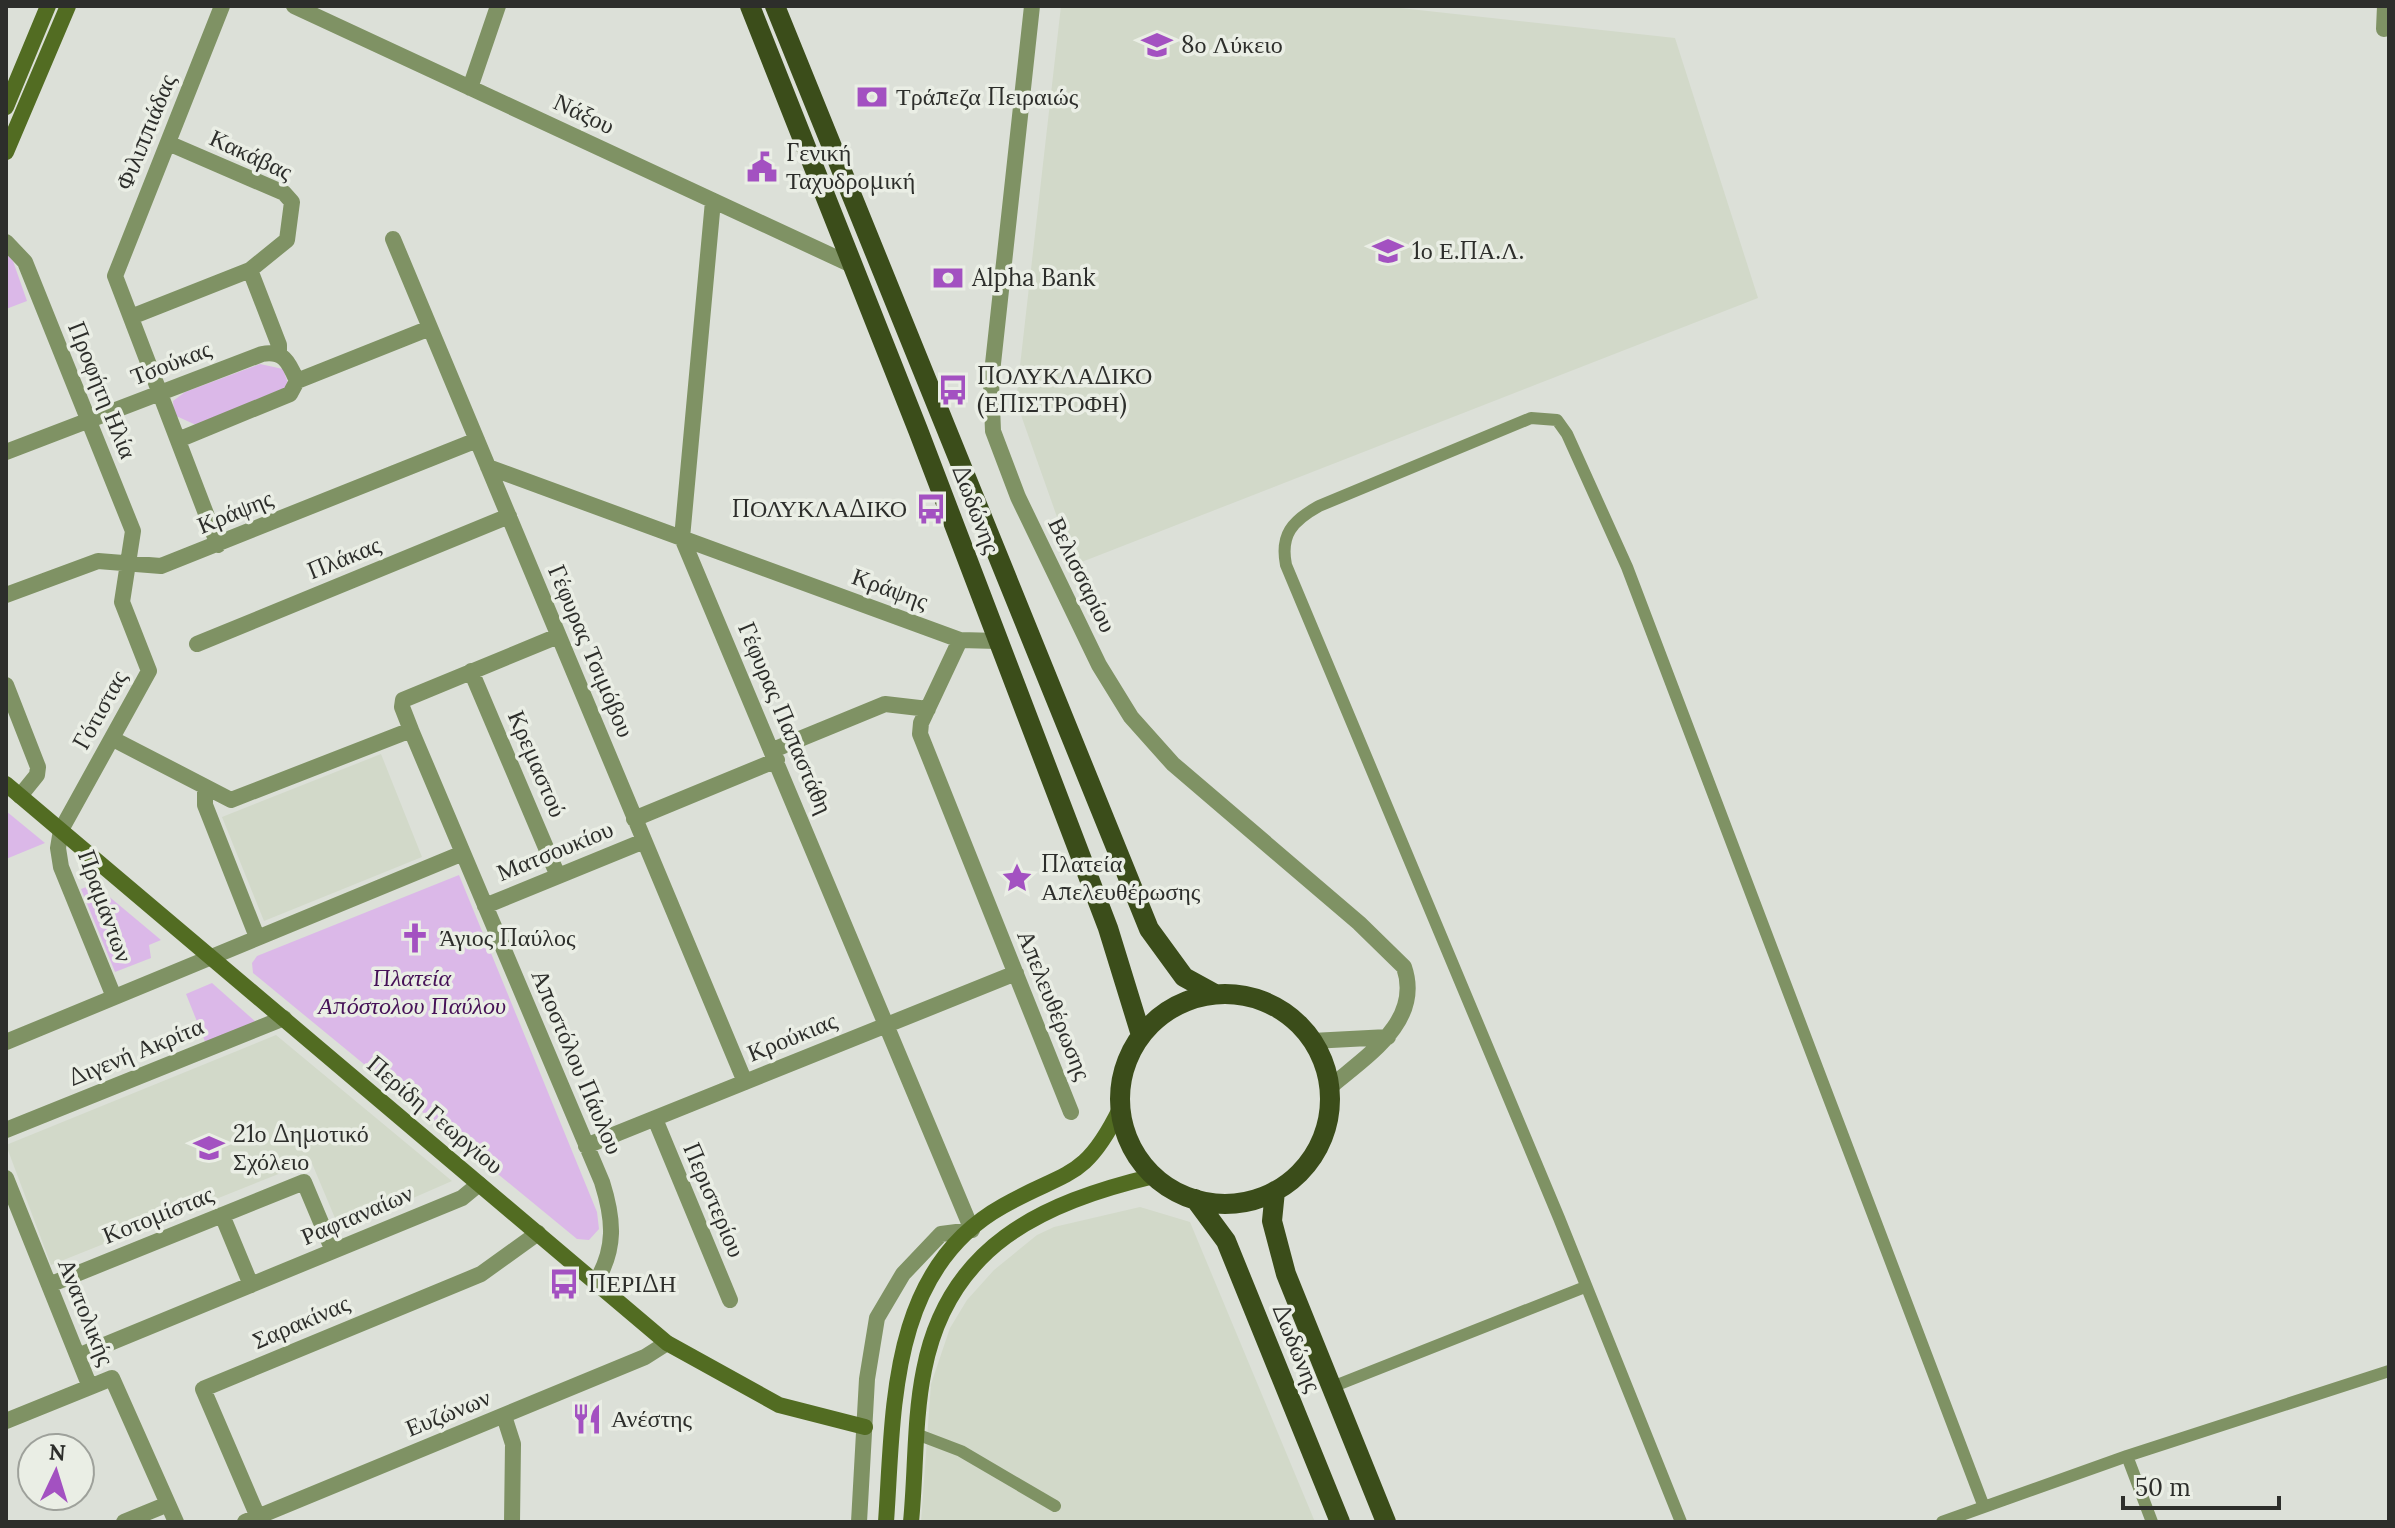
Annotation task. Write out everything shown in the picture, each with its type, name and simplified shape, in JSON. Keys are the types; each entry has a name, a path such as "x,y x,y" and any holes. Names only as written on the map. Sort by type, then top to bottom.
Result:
{"main road":[{"name":"Δωδώνης","path":"750,6 854,266 1108,928 1141,1035"},
{"name":"Δωδώνης","path":"775,6 1149,929 1184,977 1215,994"},
{"name":"Δωδώνης","path":"1215,994 1246,996 1275,1006 1292,1018 1312,1041 1325,1068 1329,1088 1325,1128 1318,1148 1299,1172 1275,1191 1236,1203 1195,1199 1176,1192 1154,1176 1132,1148 1120,1109 1124,1068 1141,1035 1176,1006 1215,994"},
{"name":"Δωδώνης","path":"1275,1191 1274,1237 1386,1522"},
{"name":"Δωδώνης","path":"1195,1199 1226,1241 1340,1522"}],"street":[{"path":"6,107 12,75 48,6"},
{"path":"6,152 68,6"},
{"name":"Φιλιππιάδας","path":"131,317 115,276 222,6"},
{"name":"Νάξου","path":"294,6 854,266"},
{"path":"470,88 498,6"},
{"name":"Βελισσαρίου","path":"1032,6 989,396 997,443 1051,569 1099,665 1131,717 1173,764 1359,923 1404,967 1407,999 1388,1037 1329,1088"},
{"path":"2384,29 2385,6"},
{"name":"Κακάβας","path":"131,317 250,270 287,240 292,202 284,193 168,143"},
{"name":"Γέφυρας Παπαστάθη","path":"713,201 682,538 972,1230"},
{"name":"Γέφυρας Τσιμόβου","path":"393,239 745,1082"},
{"name":"Προφήτη Ηλία","path":"6,242 25,262 133,531 128,563"},
{"path":"178,440 294,391 297,381 287,360 279,354 279,345 250,270"},
{"path":"131,317 218,545"},
{"path":"297,381 430,328"},
{"name":"Τσούκας","path":"6,452 262,354 279,354"},
{"name":"Κράψης","path":"6,595 98,561 161,566 477,440"},
{"name":"Κράψης","path":"488,467 960,640"},
{"name":"Πλάκας","path":"197,644 509,516"},
{"name":"Γότιστας","path":"61,830 149,671 122,602 128,563"},
{"path":"113,739 227,799 236,799 411,730 402,707 403,700 558,636"},
{"path":"960,640 998,641"},
{"name":"Απελευθέρωσης","path":"960,640 920,726 921,736 1071,1112"},
{"name":"Κρεμαστού","path":"471,671 558,876"},
{"path":"6,685 38,767 37,775 20,796"},
{"name":"Ματσουκίου","path":"634,819 885,704 928,709"},
{"name":"Αποστόλου Πάυλου","path":"411,730 607,1199 613,1232 609,1257 596,1282"},
{"name":"Περίδη Γεωργίου","path":"6,784 667,1343 769,1401 802,1413 865,1427"},
{"path":"205,788 205,805 257,937"},
{"name":"Πραμάντων","path":"61,830 58,848 61,867 114,997"},
{"name":"Ματσουκίου","path":"485,906 644,841"},
{"name":"Πραμάντων","path":"6,1042 463,853"},
{"name":"Κρούκιας","path":"586,1146 1016,973"},
{"name":"Διγενή Ακρίτα","path":"6,1130 284,1018"},
{"path":"1312,1041 1388,1037"},
{"path":"886,1522 903,1341 931,1279 972,1230 1004,1205 1078,1170 1104,1142 1120,1109"},
{"name":"Περιστερίου","path":"655,1119 730,1300"},
{"path":"911,1522 923,1373 931,1338 945,1303 972,1266 1009,1233 1042,1214 1098,1189 1154,1176"},
{"name":"Ανατολικής","path":"6,1178 90,1387 112,1378 176,1522"},
{"name":"Κοτομίστας","path":"49,1285 304,1182 333,1251"},
{"name":"Ραφταναίων","path":"78,1356 462,1198 479,1184"},
{"path":"222,1215 251,1285"},
{"path":"859,1522 870,1353 877,1318 903,1274 941,1234 972,1230"},
{"name":"Σαρακίνας","path":"252,1519 203,1389 481,1274 538,1233"},
{"name":"Ευζώνων","path":"252,1519 645,1357 667,1343"},
{"path":"8,1414 90,1387"},
{"path":"504,1416 513,1444 512,1522"},
{"path":"124,1522 168,1504"}],"lane":[{"path":"1681,1522 1286,565 1283,549 1286,533 1299,517 1319,506 1531,418 1546,416 1557,420 1567,434 1627,567 1984,1507"},
{"path":"1332,1387 1585,1287"},
{"path":"1942,1522 2127,1456 2389,1371"},
{"path":"919,1435 961,1451 1055,1506"},
{"path":"2127,1456 2152,1522"}],"shaded area":[{"name":"1ο Ε.ΠΑ.Λ.","path":"1061,6 1382,6 1675,38 1758,298 1074,565 1016,401"},
{"path":"381,754 422,857 264,921 222,817"},
{"name":"21ο Δημοτικό Σχόλειο","path":"276,1035 452,1181 340,1230 311,1161 51,1265 6,1145"},
{"path":"1140,1207 1190,1222 1315,1522 921,1522 931,1384 950,1328 967,1300 994,1270 1037,1235 1054,1227"}],"green space":[{"path":"6,253 13,261 27,301 6,309"},
{"path":"260,364 283,369 289,386 196,425 174,415 173,401 185,392"},
{"path":"6,811 45,843 6,859"},
{"name":"Πλατεία Απόστολου Παύλου","path":"459,875 597,1212 599,1229 589,1240 577,1239 253,973 252,963 257,956"},
{"path":"94,884 161,940 149,945 151,958 115,972 81,889"},
{"path":"212,983 257,1023 206,1044 186,994"}],"place":[{"name":"8ο Λύκειο","path":"1157,45"},
{"name":"Τράπεζα Πειραιώς","path":"872,97"},
{"name":"Γενική Ταχυδρομική","path":"762,167"},
{"name":"1ο Ε.ΠΑ.Λ.","path":"1388,251"},
{"name":"Alpha Bank","path":"948,278"},
{"name":"ΠΟΛΥΚΛΑΔΙΚΟ (ΕΠΙΣΤΡΟΦΗ)","path":"953,390"},
{"name":"ΠΟΛΥΚΛΑΔΙΚΟ","path":"931,509"},
{"name":"Πλατεία Απελευθέρωσης","path":"1017,878"},
{"name":"Άγιος Παύλος","path":"415,938"},
{"name":"21ο Δημοτικό Σχόλειο","path":"209,1148"},
{"name":"ΠΕΡΙΔΗ","path":"564,1284"},
{"name":"Ανέστης","path":"587,1419"}]}
